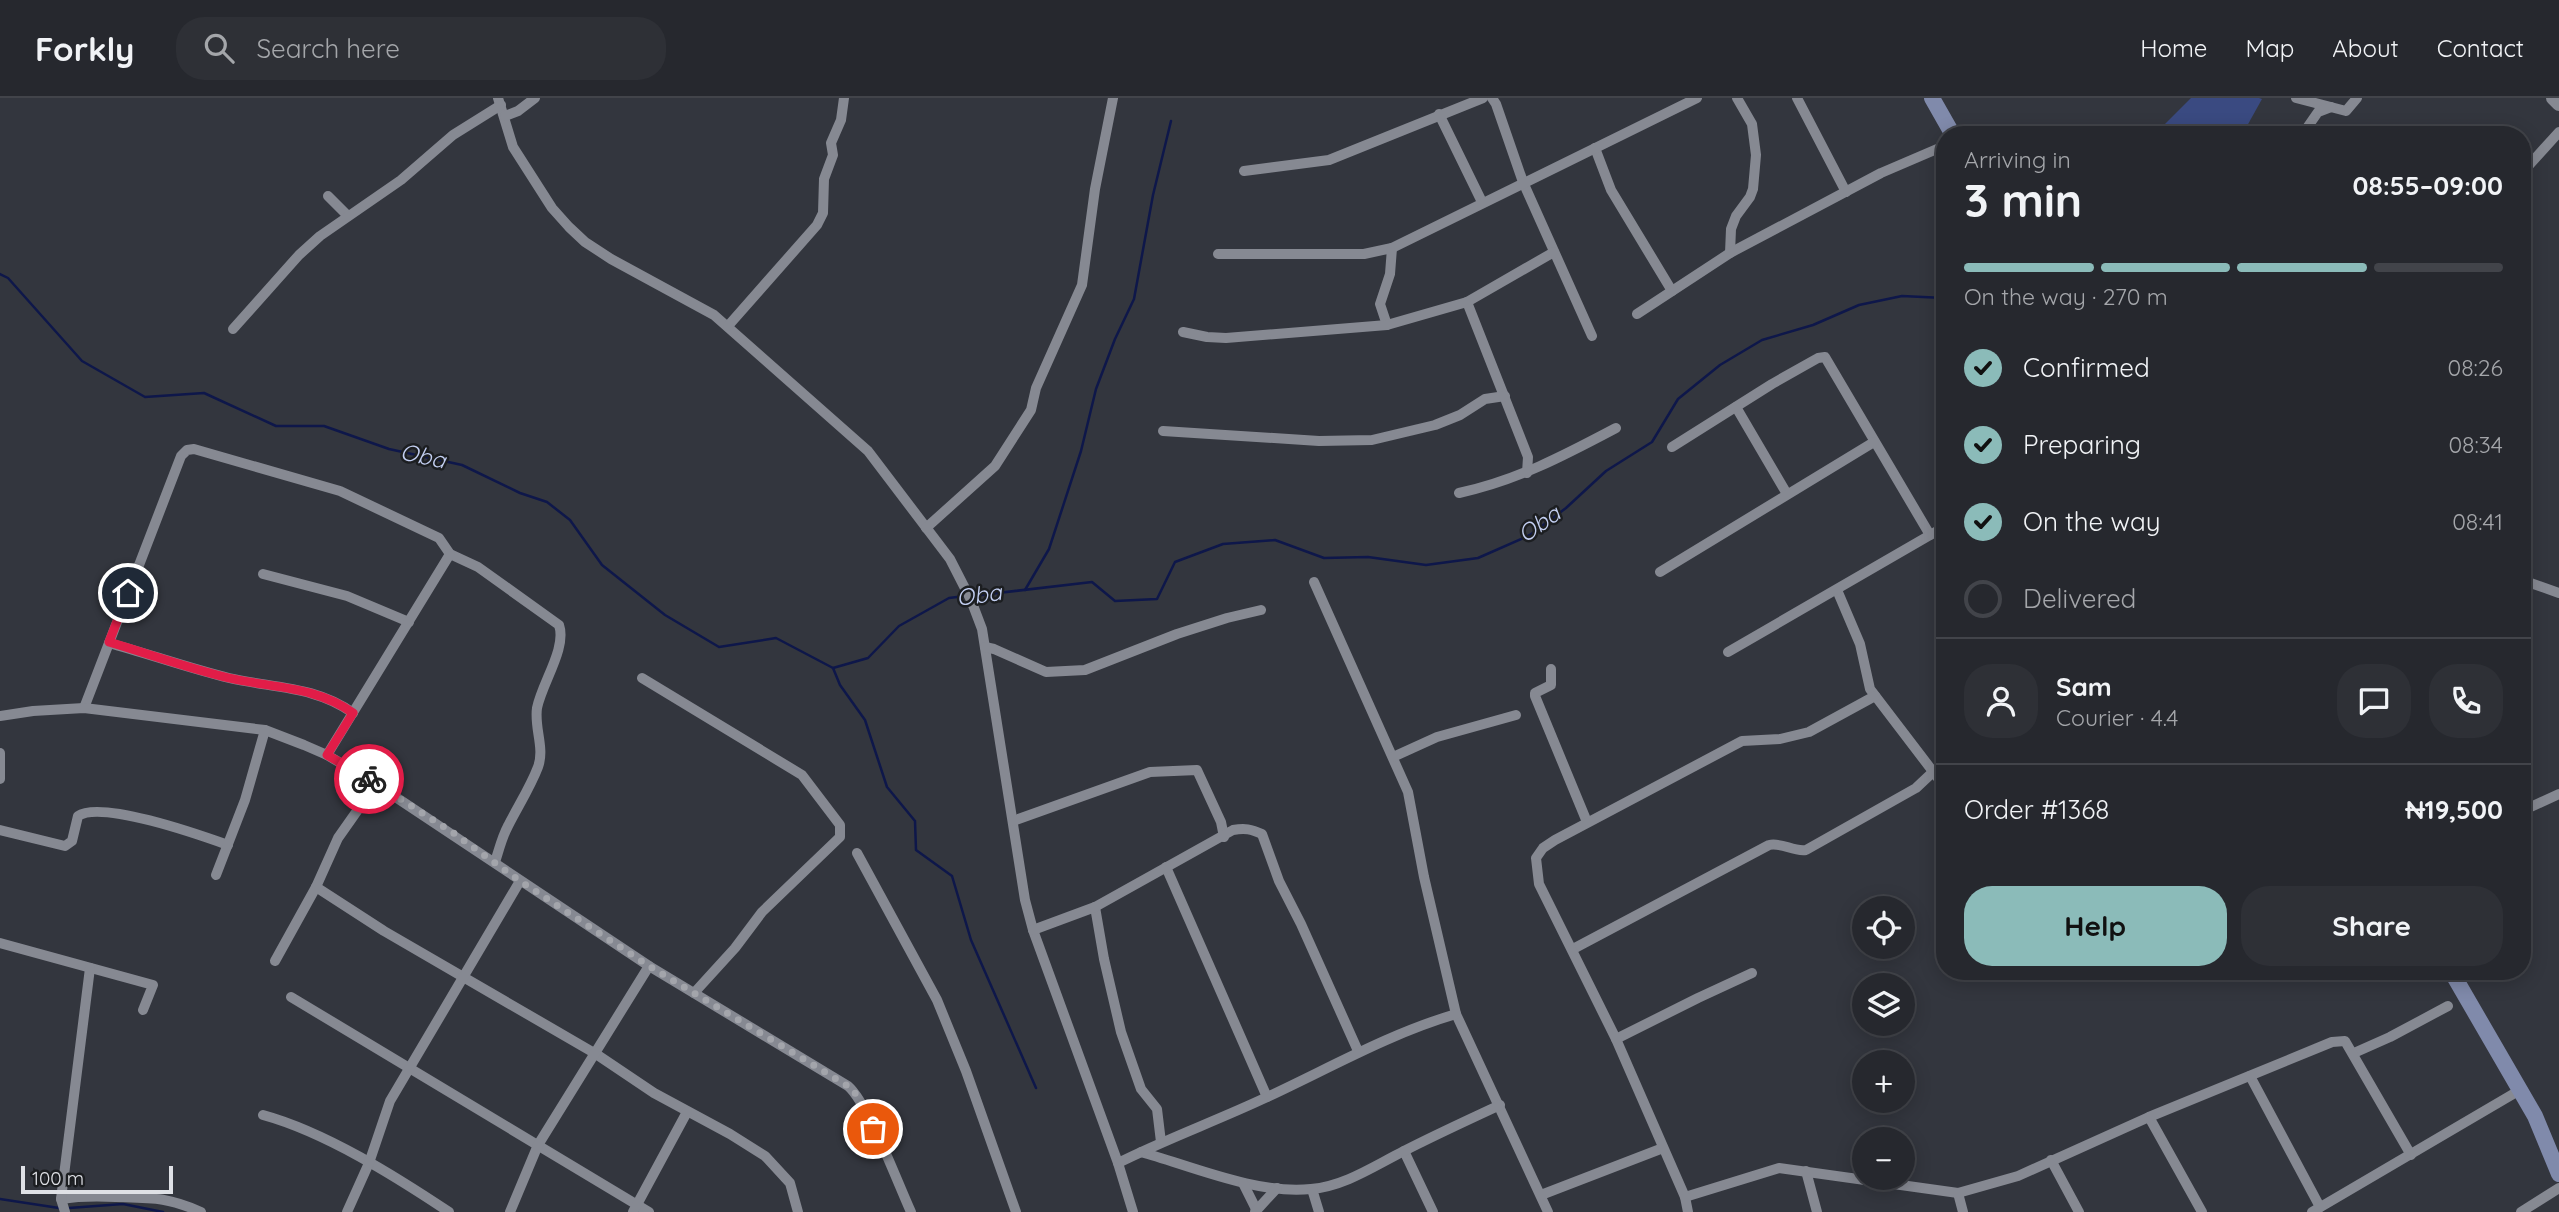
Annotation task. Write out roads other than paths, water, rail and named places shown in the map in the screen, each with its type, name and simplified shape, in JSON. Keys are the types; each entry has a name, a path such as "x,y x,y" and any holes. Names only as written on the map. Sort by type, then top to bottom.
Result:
{"main road":[{"path":"1932,98 1948,126"},
{"path":"2456,980 2535,1116 2559,1174"}],"street":[{"path":"505,116 518,111 535,98"},
{"path":"728,326 817,225 823,213 824,179 833,155 831,143 841,120 844,98"},
{"path":"926,528 995,466 1031,410 1036,388 1083,285 1095,189 1113,98"},
{"path":"1244,171 1329,160 1483,98"},
{"path":"1492,98 1523,182 1592,337"},
{"path":"1218,254 1364,254 1392,248 1697,98"},
{"path":"1730,253 1731,229 1753,189 1756,155 1752,124 1737,98"},
{"path":"1797,98 1846,192"},
{"path":"2296,98 2346,111 2357,98"},
{"path":"2553,98 2559,104"},
{"path":"233,329 299,255 348,216 393,186 460,129 499,101 513,147 524,166 552,208 585,242 611,259 695,302 728,326 863,445 950,559 977,615 985,647 1033,930 1118,1163 1131,1212"},
{"path":"2308,126 2318,112 2331,107"},
{"path":"1439,114 1482,202"},
{"path":"2531,163 2559,132"},
{"path":"1595,148 1611,190 1672,291"},
{"path":"1637,314 1730,253 1846,192 1936,149"},
{"path":"328,195 348,216"},
{"path":"1387,325 1380,304 1390,274 1392,248"},
{"path":"1182,332 1226,338 1387,325 1468,302 1554,252"},
{"path":"1468,302 1528,457 1527,473"},
{"path":"1672,446 1772,384 1818,358 1825,357 1930,535"},
{"path":"1163,431 1319,441 1372,440 1435,425 1460,415 1485,399 1505,396"},
{"path":"1736,407 1787,494"},
{"path":"1459,493 1527,473 1616,428"},
{"path":"1660,572 1874,442"},
{"path":"84,708 181,456 187,450 194,449 340,491 439,538 450,554 478,567 559,625 562,638 537,709 539,765 508,826 495,862"},
{"path":"1728,652 1936,532"},
{"path":"327,755 450,554"},
{"path":"263,575 347,596 409,622"},
{"path":"1314,582 1408,792 1426,888 1456,1014 1548,1212"},
{"path":"2531,583 2559,593"},
{"path":"1838,590 1860,643 1870,689 1936,776"},
{"path":"985,647 1035,669 1058,673 1072,672 1107,662 1189,630 1261,610"},
{"path":"109,642 230,678 295,688 326,697 353,713"},
{"path":"1551,669 1551,685 1535,693 1535,696 1587,822"},
{"path":"642,678 802,775 840,825 840,837 762,912 735,948 695,993"},
{"path":"1688,1212 1685,1197 1616,1039 1539,884 1536,858 1543,848 1555,839 1708,759 1731,744 1793,737 1809,732 1875,696"},
{"path":"0,716 84,708 265,730 327,755 376,783 649,966 854,1091 911,1212"},
{"path":"1393,757 1437,737 1516,715"},
{"path":"216,875 245,800 265,730"},
{"path":"0,753 0,779"},
{"path":"1013,821 1150,772 1197,770 1221,822 1224,837"},
{"path":"1573,949 1769,845 1806,850 1906,794 1933,772"},
{"path":"275,961 316,887 338,838 376,783"},
{"path":"2531,807 2559,794"},
{"path":"0,830 65,846 72,841 78,816 91,812 138,817 228,845"},
{"path":"1033,930 1095,907 1233,830 1247,828 1262,834 1279,881 1359,1051"},
{"path":"857,853 937,1000 966,1071 1016,1212"},
{"path":"1166,867 1268,1097"},
{"path":"348,1212 369,1163 390,1101 520,881"},
{"path":"316,887 384,931 765,1156 790,1183 798,1212"},
{"path":"1095,907 1121,1032 1144,1096 1154,1103 1157,1109 1161,1142"},
{"path":"0,943 153,985 143,1010"},
{"path":"510,1212 538,1144 649,966"},
{"path":"65,1212 61,1199 90,968"},
{"path":"1616,1039 1752,973"},
{"path":"291,997 538,1144 635,1208 649,1212"},
{"path":"2354,1053 2448,1006"},
{"path":"1118,1163 1268,1097 1359,1051 1407,1030 1456,1014"},
{"path":"1685,1197 1779,1168 1958,1193 2018,1176 2149,1117 2332,1042 2345,1041 2412,1155"},
{"path":"2250,1076 2316,1210 2520,1090"},
{"path":"1140,1152 1243,1183 1312,1189 1338,1184 1500,1105"},
{"path":"635,1208 687,1112"},
{"path":"263,1115 313,1134 369,1163 449,1212"},
{"path":"2149,1117 2202,1212"},
{"path":"1541,1195 1663,1148"},
{"path":"1404,1151 1433,1212"},
{"path":"2051,1160 2079,1212"},
{"path":"1806,1171 1818,1212"},
{"path":"1243,1183 1256,1211 1277,1188"},
{"path":"2521,1212 2559,1188"},
{"path":"1312,1189 1319,1212"},
{"path":"1958,1193 1963,1212"},
{"path":"61,1199 80,1195 147,1196 178,1202 201,1212"}],"waterway":[{"path":"1025,590 1049,549 1081,451 1096,389 1134,299 1153,195 1171,121"},
{"name":"Oba","path":"0,274 8,278 82,361 145,397 204,393 276,426 324,426 389,449 462,465 520,493 547,502 570,520 602,565 665,615 719,647 776,638 833,668 868,658 899,626 949,598 965,596"},
{"name":"Oba","path":"972,596 1092,582 1115,601 1157,599 1175,562 1223,544 1275,540 1324,558 1368,557 1426,565 1478,558 1530,535 1566,508 1606,471 1652,442 1678,399 1720,365 1762,340 1813,325 1859,305 1902,296 1936,298"},
{"path":"833,668 840,685 865,720 887,787 915,821 916,850 952,876 971,940 1036,1088"},
{"path":"0,1199 59,1208"},
{"path":"69,1208 123,1204 163,1212"}]}
